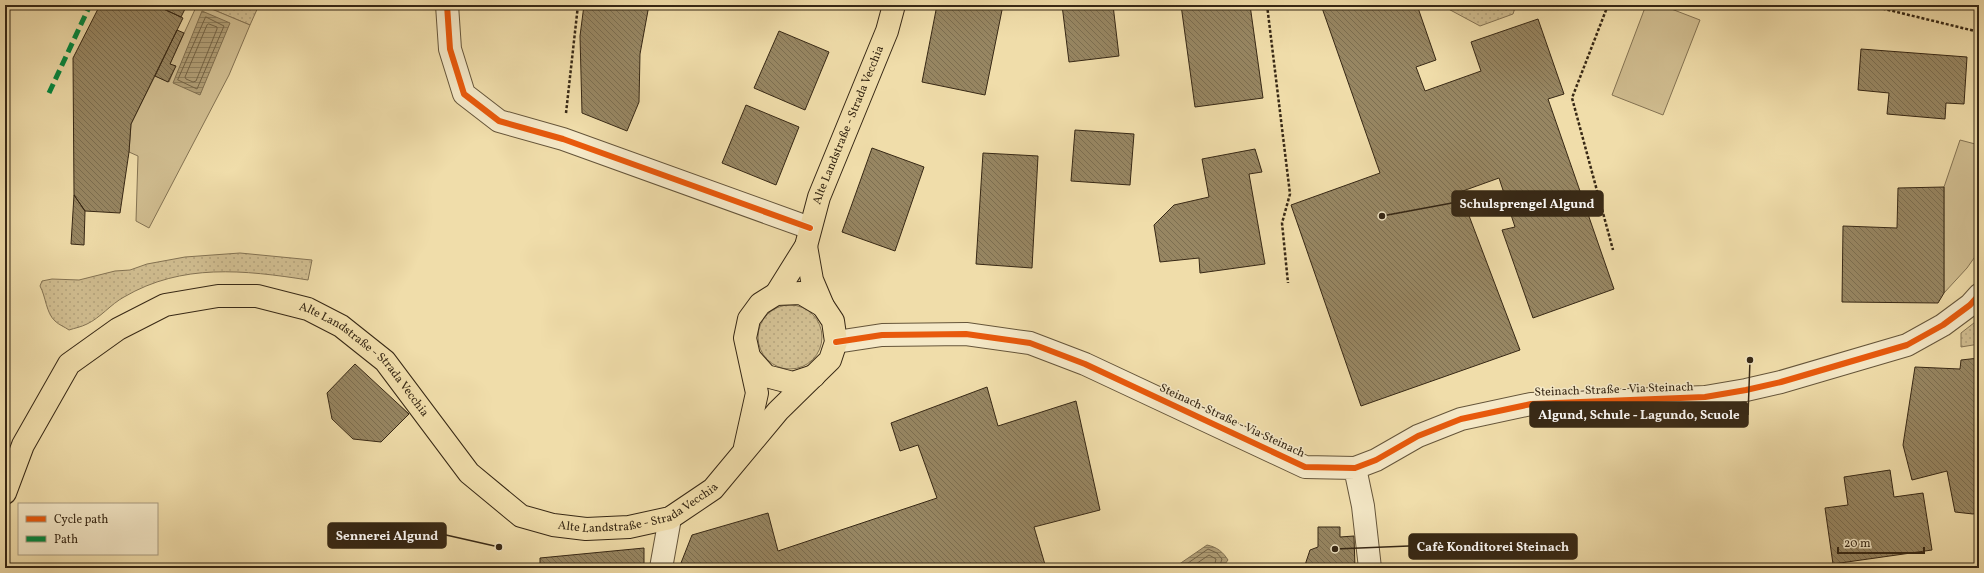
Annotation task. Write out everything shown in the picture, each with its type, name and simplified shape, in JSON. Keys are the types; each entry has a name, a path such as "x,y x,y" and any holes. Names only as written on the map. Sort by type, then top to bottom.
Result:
{"main road":[{"name":"Alte Landstraße - Strada Vecchia","path":"745,448 757,393 745,338 749,319 760,304 776,294 808,237 820,197 843,135 887,31 894,5"},
{"name":"Alte Landstraße - Strada Vecchia","path":"5,493 23,445 69,364 118,329 165,305 218,296 257,296 308,309 341,326 385,361 469,473 521,516 553,525 586,528 629,527 670,518 713,489 745,448 778,411 830,360 836,342 833,322 823,306 812,280 808,237"},
{"name":"Alte Landstraße - Strada Vecchia","path":"776,294 800,293 823,306"},
{"name":"Alte Landstraße - Strada Vecchia","path":"750,358 766,376 793,383 814,376"}],"street":[{"path":"448,5 450,49 464,94 499,120 563,139 808,237"},
{"name":"Steinach-Straße - Via Steinach","path":"836,342 882,335 966,334 1030,343 1085,364 1306,467 1354,468 1376,460 1418,436 1461,419 1524,406 1601,400 1653,400 1706,397 1781,382 1907,345 1943,325 1970,305 1979,295"},
{"path":"1354,468 1363,506 1370,568"},
{"path":"661,568 670,518"}],"path":[{"path":"563,139 578,5"},
{"path":"1267,5 1290,194 1282,223 1288,283"},
{"path":"1608,5 1572,98 1613,250"},
{"path":"1868,5 1979,32"}],"shaded area":[{"path":"197,5 202,5 250,25 229,75 149,228 136,221 138,156 129,152 131,124 155,76 169,82 175,67 170,64"},
{"path":"202,5 259,5 250,25"},
{"path":"1441,5 1516,5 1513,14 1480,26"},
{"path":"1646,5 1661,5 1700,20 1663,115 1612,95"},
{"path":"1960,140 1979,145 1979,251 1967,268 1944,293 1944,187"},
{"path":"240,253 312,260 308,280 284,276 237,272 191,274 146,286 124,297 92,321 69,330 58,324 52,318 40,286 42,281 52,279 79,280 115,271 130,270 147,264 185,257"},
{"path":"790,305 802,307 813,314 820,325 822,337 820,349 813,360 802,367 790,369 778,367 767,360 760,349 758,337 760,325 767,314 778,307"},
{"path":"1979,319 1979,344 1961,347 1961,333"}],"water":[{"path":"202,11 230,23 200,95 173,83"},
{"path":"1207,545 1219,550 1228,560 1222,568 1168,568 1175,567"}],"building":[{"path":"100,5 155,5 183,18 131,124 129,152 120,213 85,211 74,195 73,58"},
{"path":"155,5 182,5 186,7 181,17"},
{"path":"584,5 649,5 640,54 639,102 627,131 582,113 580,36"},
{"path":"937,5 1003,5 985,95 922,82"},
{"path":"1062,5 1113,5 1119,56 1069,62"},
{"path":"1181,5 1250,5 1263,98 1195,107"},
{"path":"1321,5 1417,5 1436,60 1416,67 1425,91 1481,71 1471,42 1538,19 1564,94 1548,99 1614,289 1533,318 1502,230 1515,227 1499,178 1460,192 1520,350 1361,406 1291,205 1380,173"},
{"path":"177,30 184,33 170,64 176,66 168,82 155,76"},
{"path":"779,31 829,52 805,110 754,88"},
{"path":"1861,49 1967,57 1964,104 1946,103 1945,119 1887,114 1889,93 1858,90"},
{"path":"746,105 799,127 776,185 722,163"},
{"path":"1075,130 1134,134 1130,185 1071,181"},
{"path":"872,148 924,167 895,251 842,232"},
{"path":"1255,149 1262,172 1249,174 1265,264 1200,273 1199,258 1160,262 1154,225 1174,205 1209,197 1202,159"},
{"path":"983,153 1038,156 1032,268 976,264"},
{"path":"1944,187 1944,293 1938,303 1842,302 1843,226 1897,228 1898,188"},
{"path":"74,195 85,211 84,245 71,244"},
{"path":"1979,358 1979,512 1973,514 1955,512 1947,471 1912,480 1903,445 1915,367 1960,369 1961,360"},
{"path":"355,364 409,414 381,442 353,439 332,419 327,393"},
{"path":"987,387 998,426 1076,401 1100,510 1034,527 1046,568 679,568 692,535 768,513 778,551 937,498 918,445 900,451 891,423"},
{"path":"1890,470 1894,497 1923,493 1932,550 1833,564 1825,508 1848,505 1844,477"},
{"path":"1318,527 1340,527 1340,537 1354,536 1355,568 1304,568 1310,550 1318,547"},
{"path":"644,548 644,568 540,568 540,558"}],"marked path":[{"path":"49,93 90,5"}],"cycle path":[{"path":"447,5 450,49 464,94 499,121 563,139 810,228"},
{"path":"836,342 882,335 966,334 1030,343 1085,364 1305,467 1355,468 1376,460 1418,436 1461,419 1531,404 1705,397 1781,382 1907,345 1943,325 1970,305 1979,295"}],"place":[{"name":"Schulsprengel Algund","path":"1382,216"},
{"name":"Algund, Schule - Lagundo, Scuole","path":"1750,360"},
{"name":"Sennerei Algund","path":"499,547"},
{"name":"Cafè Konditorei Steinach","path":"1335,549"}]}
